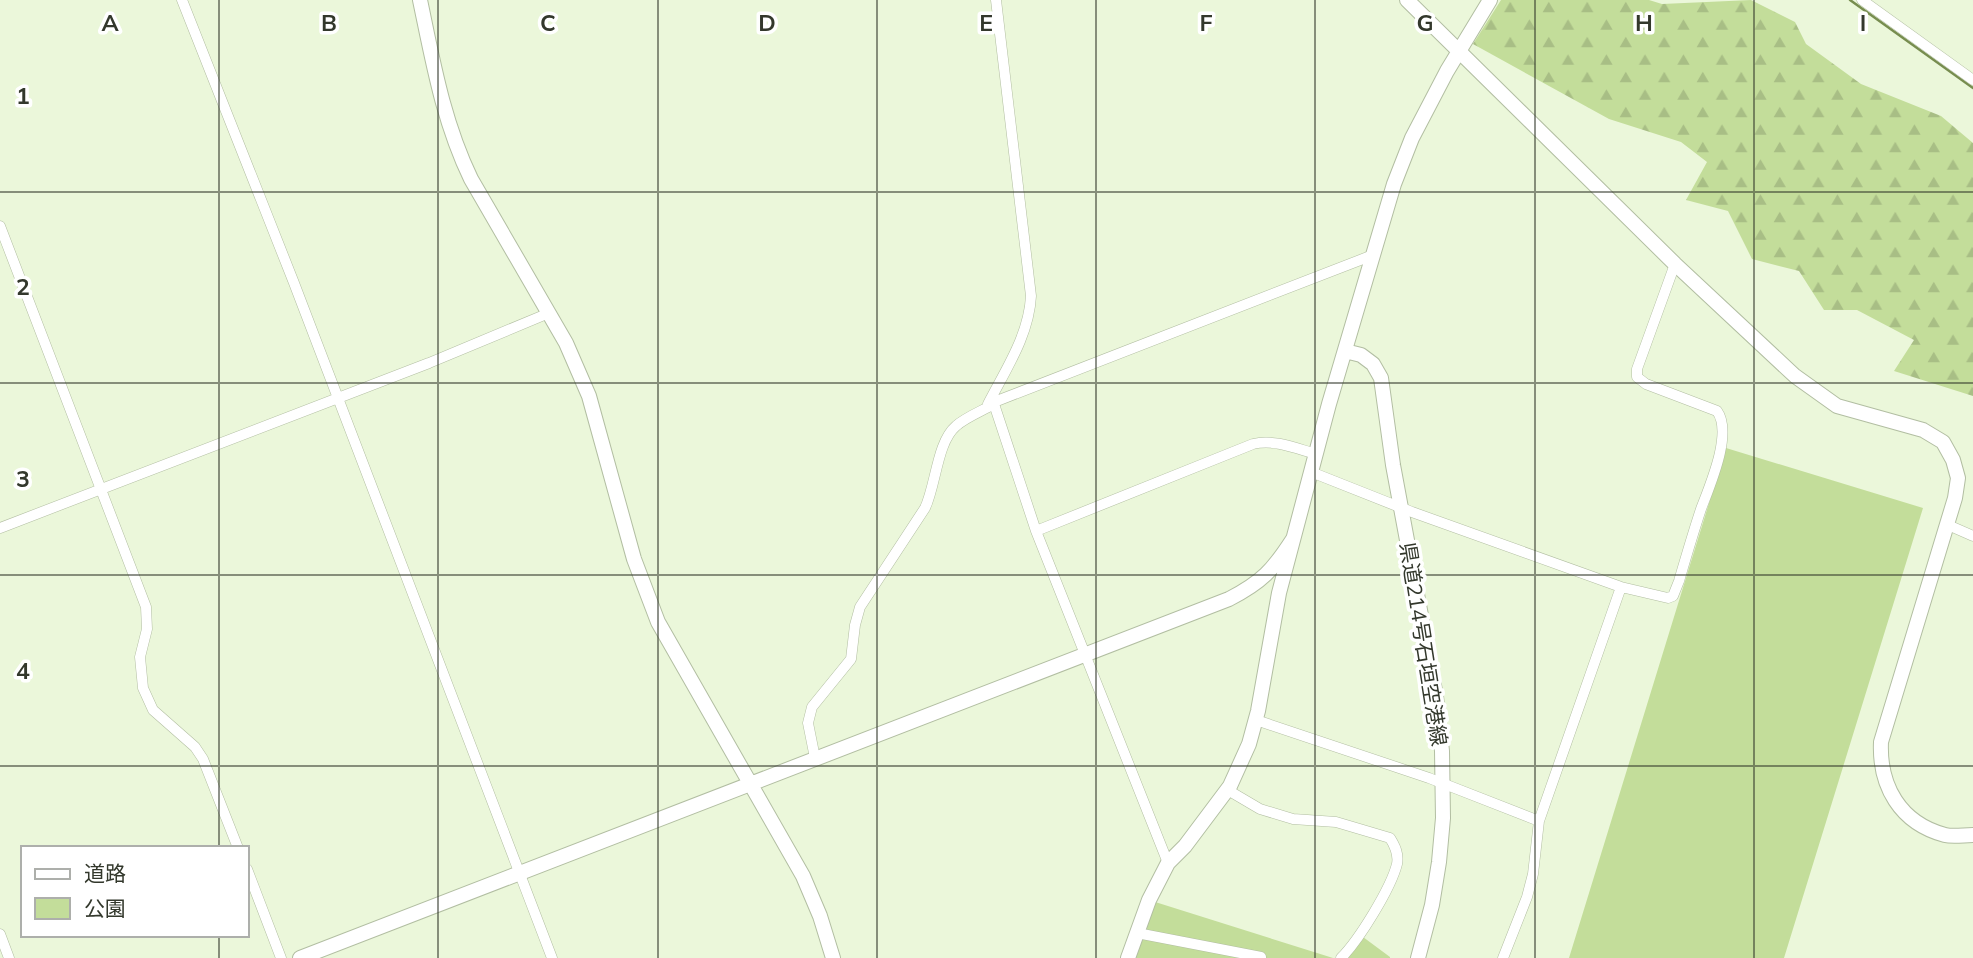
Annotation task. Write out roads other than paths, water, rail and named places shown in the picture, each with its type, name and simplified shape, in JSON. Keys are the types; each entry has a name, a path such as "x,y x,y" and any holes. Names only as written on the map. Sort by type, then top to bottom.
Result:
{"street":[{"path":"182,0 294,283 552,958"},
{"path":"420,0 446,121 458,153 549,313 589,396 644,588 673,649 803,876 820,916 832,958"},
{"path":"996,0 1031,296 1030,313 1023,335 991,404 1036,531 1168,863"},
{"path":"1407,0 1675,264 1795,376 1837,406 1923,430 1943,442 1953,460 1958,478 1948,526 1881,742 1880,763 1896,804 1908,817 1946,835 1973,835"},
{"path":"1128,958 1149,900 1168,863 1185,846 1230,786 1250,744 1279,593 1394,184 1412,138 1490,0"},
{"path":"1861,0 1973,80"},
{"path":"0,226 146,607 147,629 140,657 143,688 153,710 195,747 237,846"},
{"path":"815,758 808,723 812,707 852,659 855,625 860,607 925,508 933,492 945,440 955,426 991,404 1373,255"},
{"path":"1311,472 1621,587 1665,599 1673,596 1713,478 1720,448 1722,419 1717,411 1646,384 1637,377 1637,369 1675,264"},
{"path":"0,528 429,363 549,313"},
{"name":"県道214号石垣空港線","path":"1345,351 1361,355 1373,364 1381,378 1401,507 1436,696 1443,784 1439,862 1432,905 1418,958"},
{"path":"1036,531 1253,444 1265,441 1316,454"},
{"path":"1948,526 1973,536"},
{"path":"300,958 1229,599 1248,589 1274,568 1293,540"},
{"path":"1503,958 1527,897 1539,821 1621,587"},
{"path":"1256,720 1443,784 1539,821"},
{"path":"1226,789 1260,809 1293,819 1336,822 1390,838 1397,851 1397,863 1379,903 1341,958"},
{"path":"248,872 281,958"},
{"path":"1137,933 1261,957"},
{"path":"0,934 9,958"}],"waterway":[{"path":"1850,0 1973,88"}]}
